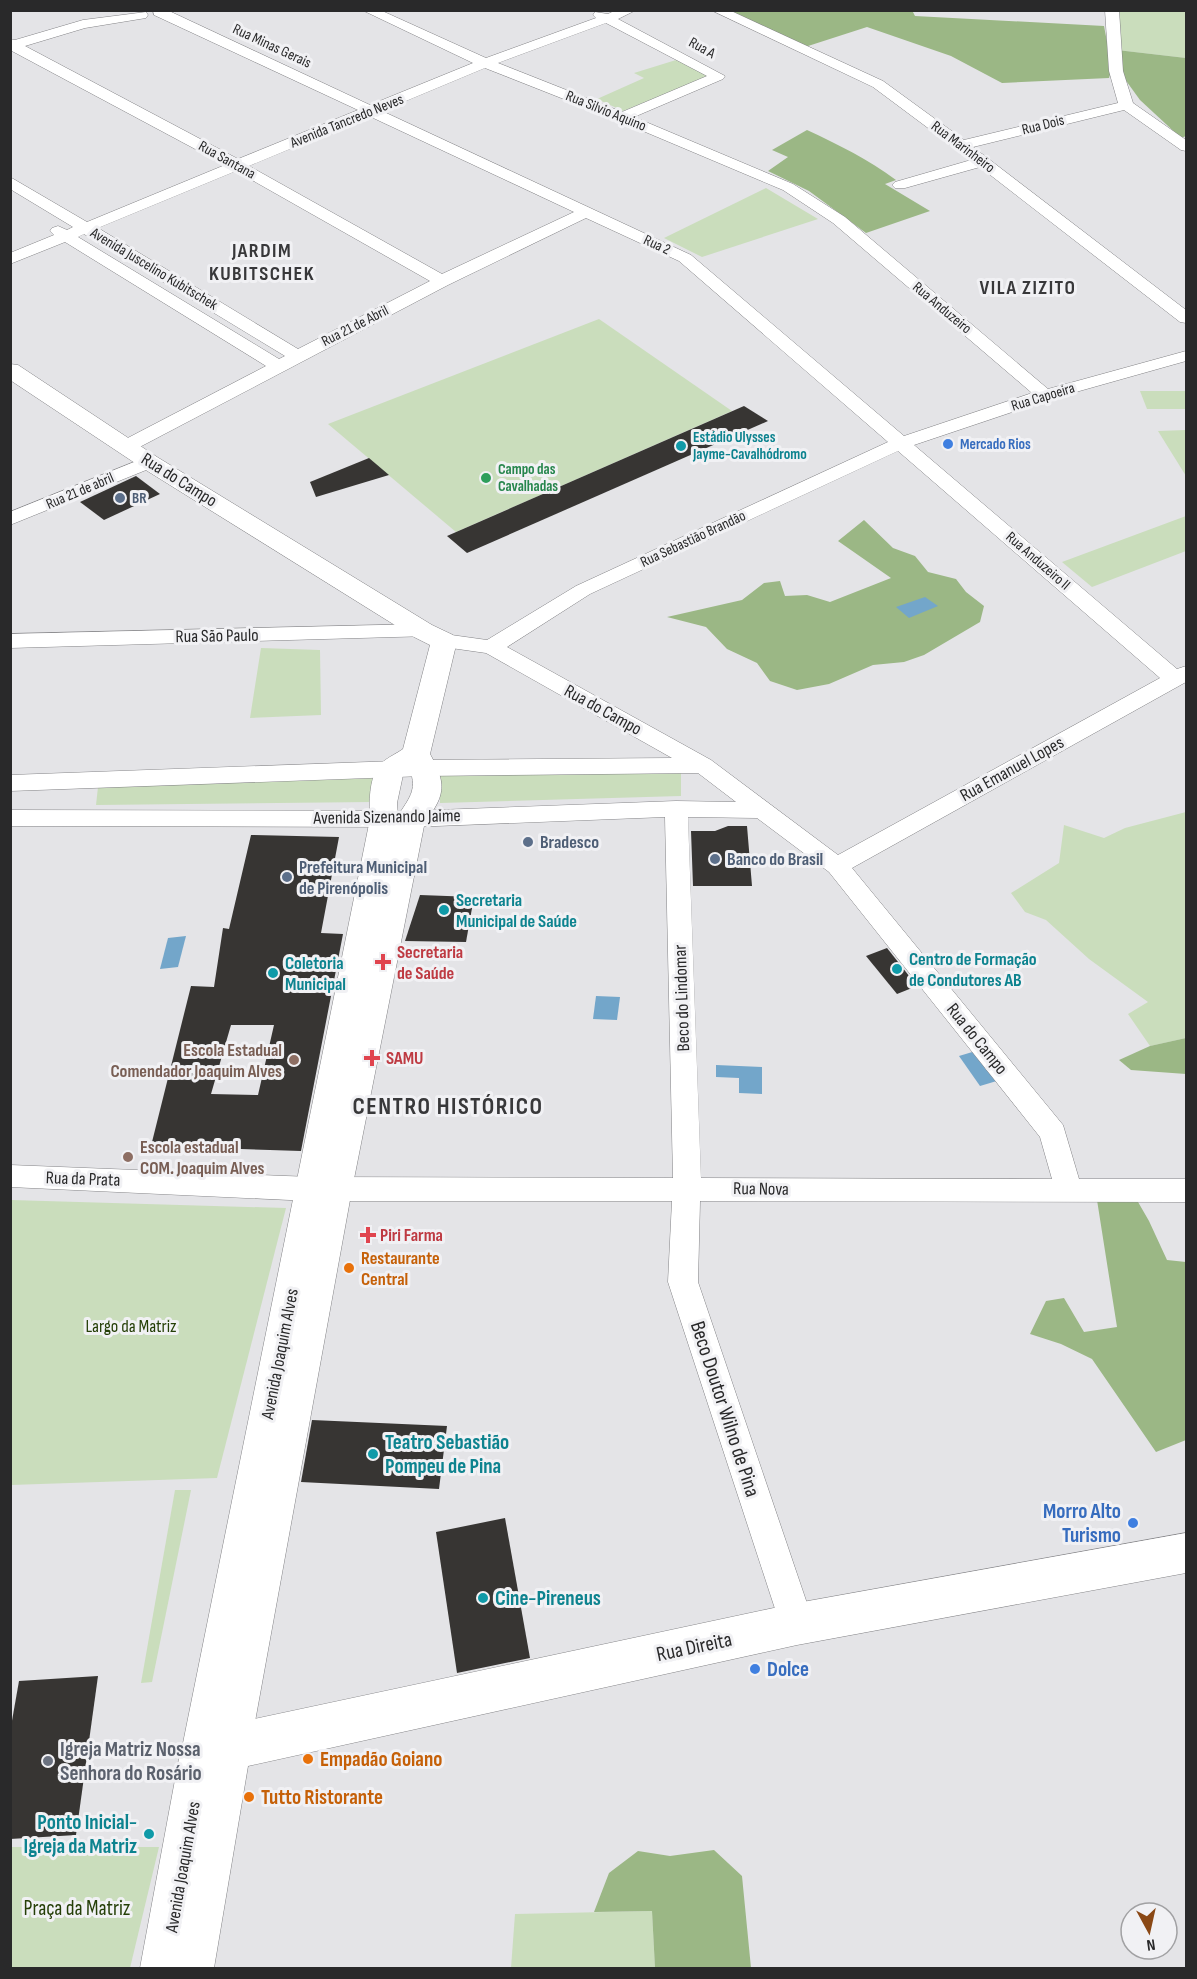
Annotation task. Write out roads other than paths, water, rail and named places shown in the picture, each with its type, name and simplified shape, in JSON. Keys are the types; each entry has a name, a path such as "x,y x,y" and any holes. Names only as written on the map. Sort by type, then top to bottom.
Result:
{"main road":[{"name":"Rua Direita","path":"216,1751 797,1624 1186,1553"},
{"name":"Avenida Joaquim Alves","path":"164,1968 216,1751"},
{"name":"Avenida Joaquim Alves","path":"190,1968 216,1751"}],"street":[{"path":"83,24 105,10"},
{"path":"118,10 141,15"},
{"name":"Rua Silvio Aquino","path":"368,10 485,63 622,117 788,187 839,220"},
{"path":"588,10 609,18"},
{"name":"Avenida Tancredo Neves","path":"10,259 485,63 630,10"},
{"name":"Rua Marinheiro","path":"717,10 878,84 983,161 1186,318"},
{"path":"1112,10 1116,71 1126,105 1186,147"},
{"path":"11,45 83,24 160,11"},
{"name":"Rua Minas Gerais","path":"160,11 370,111"},
{"name":"Rua A","path":"609,18 718,76 622,117"},
{"name":"Rua Santana","path":"11,45 237,165 442,280"},
{"name":"Rua Dois","path":"961,145 1126,105"},
{"name":"Rua 2","path":"370,111 685,258 901,443"},
{"path":"900,185 983,161"},
{"name":"Avenida Juscelino Kubitschek","path":"10,182 297,356"},
{"name":"Rua 21 de Abril","path":"127,447 442,280 586,212"},
{"name":"Rua Anduzeiro","path":"839,220 1045,395"},
{"name":"Avenida Juscelino Kubitschek","path":"47,225 278,366"},
{"name":"Rua Capoeira","path":"901,443 1045,395 1186,356"},
{"name":"Rua do Campo","path":"10,370 149,462 434,636 490,647 703,765 837,866 1053,1133 1070,1192"},
{"name":"Rua Sebastião Brandão","path":"490,647 583,590 901,443"},
{"name":"Rua Anduzeiro II","path":"901,443 1181,676"},
{"name":"Rua 21 de abril","path":"10,519 149,462"},
{"name":"Rua São Paulo","path":"10,641 434,636"},
{"name":"Avenida Joaquim Alves","path":"216,1751 323,1189 398,819 425,803 430,786 420,761 434,636"},
{"name":"Rua Emanuel Lopes","path":"837,866 1181,676"},
{"path":"10,783 390,770 420,761 703,765"},
{"name":"Avenida Joaquim Alves","path":"390,770 383,803 398,819"},
{"path":"86,817 92,781"},
{"name":"Avenida Sizenando Jaime","path":"10,818 398,819 676,809 763,810"},
{"name":"Beco do Lindomar","path":"676,809 687,1188"},
{"name":"Rua da Prata","path":"10,1176 323,1189"},
{"name":"Rua Nova","path":"323,1189 687,1188 1186,1191"},
{"name":"Beco Doutor Wilno de Pina","path":"687,1188 683,1282 797,1624"}],"water":[{"path":"925,597 938,606 909,618 896,607"},
{"path":"186,936 178,967 160,969 168,938"},
{"path":"596,996 620,997 617,1020 593,1019"},
{"path":"979,1050 1000,1080 980,1086 959,1056"},
{"path":"716,1065 762,1067 762,1094 739,1093 739,1078 716,1077"}],"place":[{"name":"Mercado Rios","path":"948,444"},
{"name":"Estádio Ulysses Jayme-Cavalhódromo","path":"681,446"},
{"name":"Campo das Cavalhadas","path":"486,478"},
{"name":"BR","path":"120,498"},
{"name":"Bradesco","path":"528,842"},
{"name":"Banco do Brasil","path":"715,859"},
{"name":"Prefeitura Municipal de Pirenópolis","path":"287,877"},
{"name":"Secretaria Municipal de Saúde","path":"444,910"},
{"name":"Secretaria de Saúde","path":"383,962"},
{"name":"Centro de Formação de Condutores AB","path":"897,969"},
{"name":"Coletoria Municipal","path":"273,973"},
{"name":"SAMU","path":"372,1058"},
{"name":"Escola Estadual Comendador Joaquim Alves","path":"294,1060"},
{"name":"Escola estadual COM. Joaquim Alves","path":"128,1157"},
{"name":"Piri Farma","path":"368,1235"},
{"name":"Restaurante Central","path":"349,1268"},
{"name":"Teatro Sebastião Pompeu de Pina","path":"373,1454"},
{"name":"Morro Alto Turismo","path":"1133,1523"},
{"name":"Cine-Pireneus","path":"483,1598"},
{"name":"Dolce","path":"755,1669"},
{"name":"Empadão Goiano","path":"308,1759"},
{"name":"Igreja Matriz Nossa Senhora do Rosário","path":"48,1761"},
{"name":"Tutto Ristorante","path":"249,1797"},
{"name":"Ponto Inicial- Igreja da Matriz","path":"149,1834"}],"district":[{"name":"JARDIM KUBITSCHEK","path":"262,262"},
{"name":"VILA ZIZITO","path":"1028,288"},
{"name":"CENTRO HISTÓRICO","path":"448,1106"}],"park label":[{"name":"Largo da Matriz","path":"131,1326"},
{"name":"Praça da Matriz","path":"77,1908"}]}
